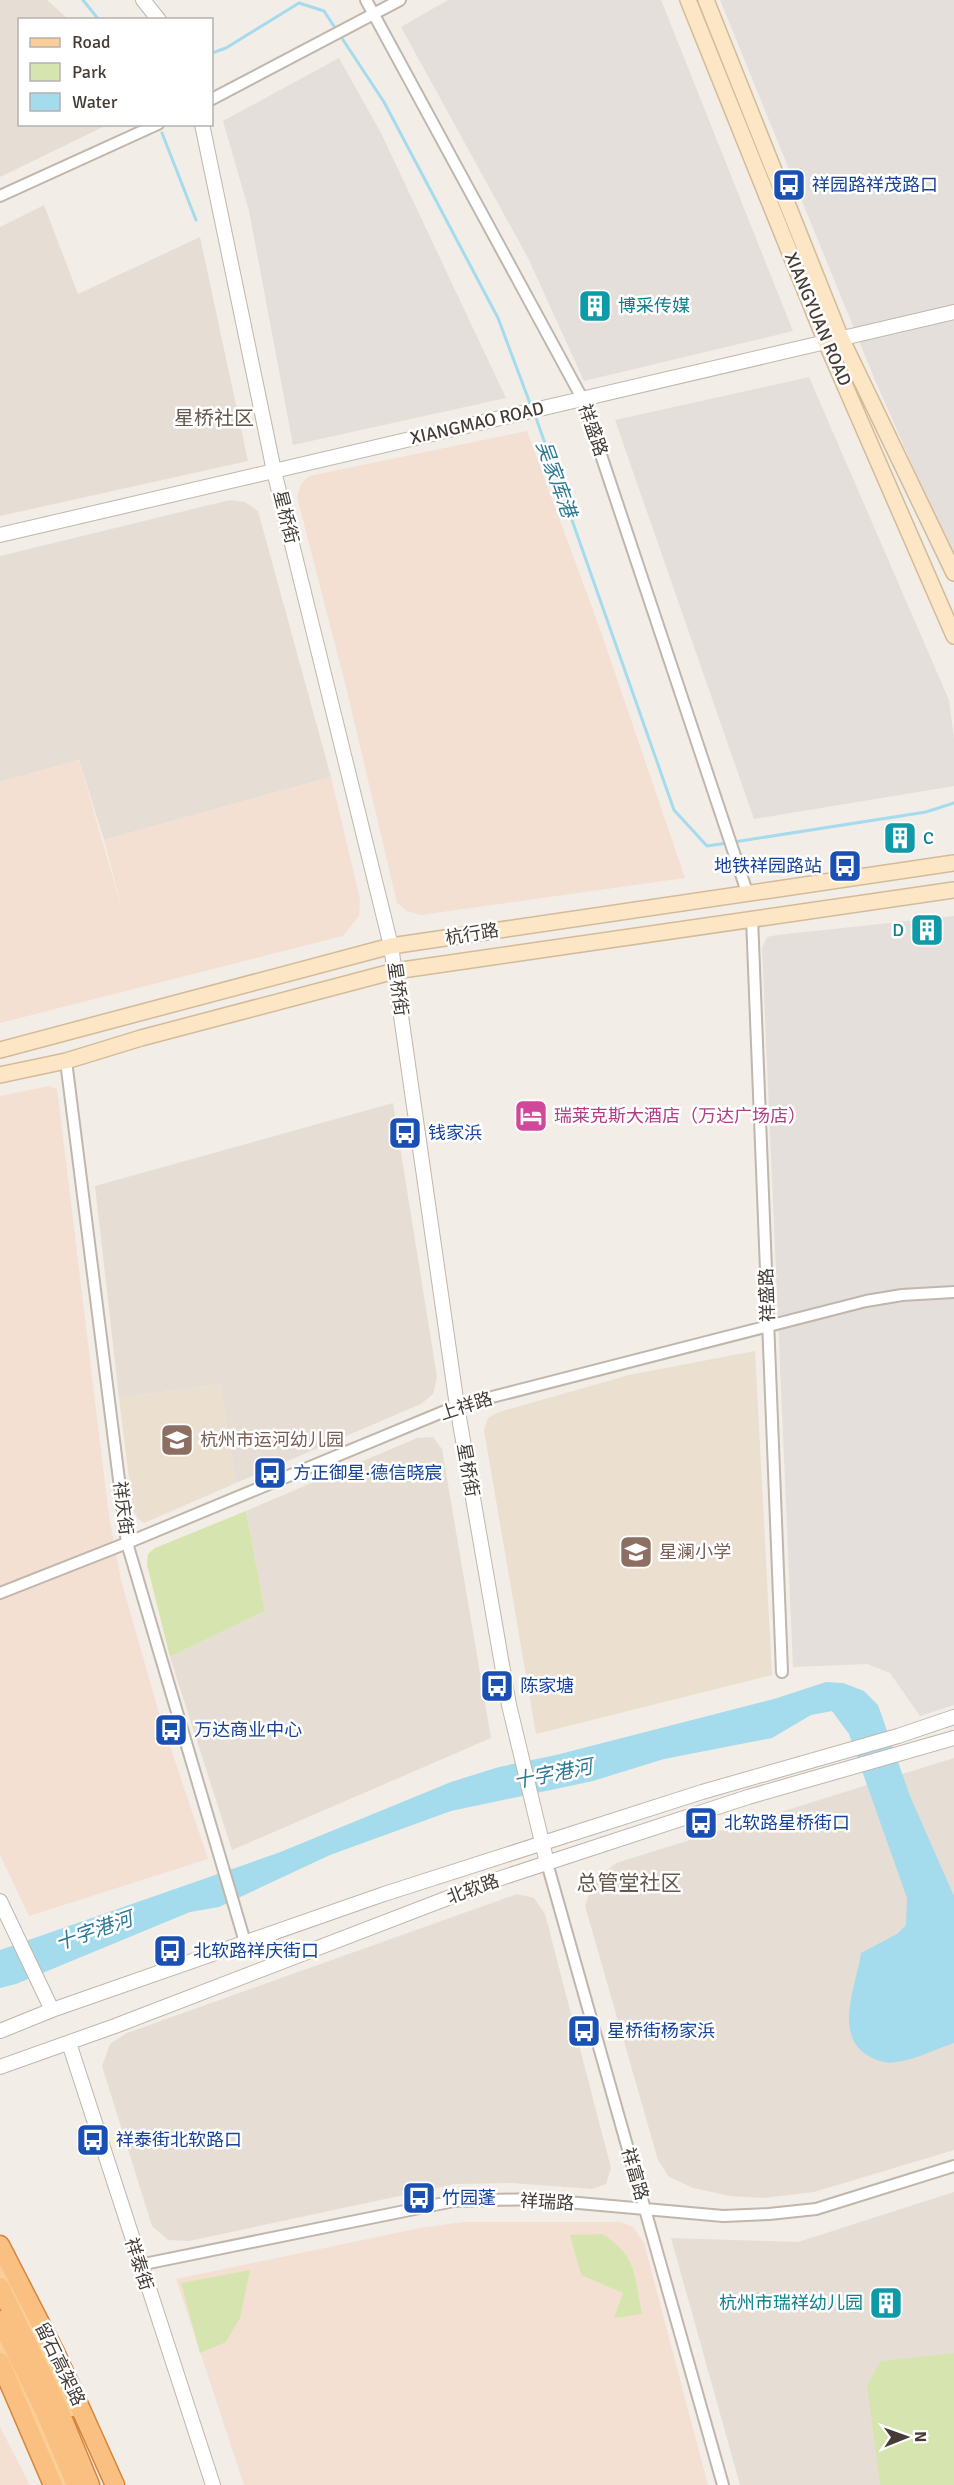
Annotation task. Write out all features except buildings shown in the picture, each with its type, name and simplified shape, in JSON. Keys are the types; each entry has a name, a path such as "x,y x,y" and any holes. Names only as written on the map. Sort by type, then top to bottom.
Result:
{"highway":[{"name":"留石高架路","path":"0,2245 56,2354 115,2485"},
{"name":"留石高架路","path":"0,2287 5,2332 43,2408 76,2485"},
{"name":"留石高架路","path":"5,2332 90,2485"},
{"path":"5,2332 68,2485"},
{"path":"46,2358 98,2485"},
{"path":"0,2362 53,2485"}],"main road":[{"name":"XIANGYUAN ROAD","path":"688,0 825,340 954,636"},
{"name":"XIANGYUAN ROAD","path":"706,0 840,336 954,573"},
{"name":"杭行路","path":"0,1050 392,946 954,863"},
{"name":"杭行路","path":"0,1075 66,1061 141,1038 395,971 954,890"},
{"path":"0,2272 46,2358 107,2485"}],"street":[{"path":"143,0 157,18"},
{"name":"祥盛路","path":"366,0 582,398 747,892"},
{"path":"213,98 400,0"},
{"path":"0,196 154,126"},
{"name":"星桥街","path":"202,126 274,471 392,946 457,1406 507,1696 547,1863"},
{"name":"XIANGMAO ROAD","path":"0,535 840,336 954,312"},
{"name":"祥盛路","path":"752,918 782,1672"},
{"name":"祥庆街","path":"66,1061 127,1543 245,1942"},
{"name":"上祥路","path":"0,1593 127,1543 457,1406 866,1301 902,1295 954,1292"},
{"name":"北软路","path":"0,2031 52,2010 245,1942 702,1792 898,1736 954,1717"},
{"name":"北软路","path":"0,2067 69,2043 492,1881 748,1797 849,1770 954,1738"},
{"name":"祥富路","path":"547,1863 723,2485"},
{"path":"0,1901 52,2010"},
{"name":"祥泰街","path":"69,2043 139,2265 213,2485"},
{"name":"祥瑞路","path":"139,2265 454,2201 534,2199 723,2216 816,2209 954,2166"}],"shaded area":[{"path":"0,0 47,0 67,18 18,18 18,126 105,126 0,177"},
{"path":"448,0 661,0 793,331 584,381 528,258 401,27"},
{"path":"720,0 954,0 954,560 875,380"},
{"path":"339,58 381,133 506,398 293,445 249,211 223,121"},
{"path":"44,205 78,294 200,237 248,461 0,516 0,227"},
{"path":"809,377 949,700 954,738 954,786 754,819 615,420"},
{"path":"527,431 600,629 685,878 421,915 407,911 397,903 347,691 297,497 301,484 309,476"},
{"path":"230,500 245,502 258,511 331,777 104,840 79,760 0,782 0,556"},
{"path":"79,760 123,913 104,840 331,777 360,899 359,916 343,936 0,1023 0,782"},
{"path":"954,916 954,1705 920,1716 890,1673 867,1664 793,1667 762,948 767,937 777,935"},
{"path":"49,1086 57,1089 109,1516 121,1580 159,1713 208,1859 29,1916 0,1855 0,1096"},
{"path":"393,1103 437,1377 433,1394 421,1404 236,1483 220,1384 119,1398 95,1186"},
{"name":"星澜小学","path":"755,1351 772,1675 536,1734 484,1430 488,1418 499,1412 629,1375"},
{"name":"杭州市运河幼儿园","path":"220,1384 236,1483 144,1523 138,1519 133,1510 119,1398"},
{"path":"433,1437 442,1449 491,1738 232,1850 170,1657 265,1611 246,1511 417,1438"},
{"path":"954,1758 954,2150 814,2192 763,2198 730,2196 693,2188 669,2177 658,2160 585,1906 593,1882 616,1863"},
{"path":"517,1894 534,1898 545,1914 611,2168 606,2184 592,2189 512,2183 455,2184 189,2241 168,2240 152,2226 102,2066 110,2044 127,2033"},
{"path":"954,2192 954,2485 740,2485 671,2238 798,2242"},
{"path":"463,2222 620,2222 633,2227 644,2243 708,2485 244,2485 176,2279 420,2228"},
{"path":"0,2427 30,2485 0,2485"}],"green space":[{"path":"246,1511 265,1611 170,1657 147,1565 148,1554 155,1548"},
{"path":"602,2234 614,2242 628,2259 635,2278 642,2314 614,2318 623,2293 581,2275 570,2235"},
{"path":"250,2270 240,2318 226,2342 200,2353 181,2283"},
{"path":"954,2353 954,2485 880,2485 867,2385 881,2361"}],"water":[{"name":"十字港河","path":"826,1682 843,1683 864,1691 878,1705 910,1796 954,1896 954,2043 918,2057 893,2063 879,2061 858,2047 852,2036 849,2023 850,2009 861,1953 897,1934 906,1925 907,1898 849,1734 832,1711 811,1715 772,1738 664,1759 593,1781 451,1811 330,1855 219,1907 190,1912 16,1984 0,1988 0,1950 278,1853 451,1782 499,1767 556,1755 774,1699"}],"waterway":[{"path":"83,0 97,18"},
{"name":"吴家库港","path":"213,53 226,48 299,3 324,11 384,102 498,318 531,406"},
{"path":"162,133 196,220"},
{"name":"吴家库港","path":"535,415 674,810 707,846 727,843"},
{"name":"吴家库港","path":"734,842 926,812 954,803"}],"place":[{"name":"祥园路祥茂路口","path":"789,185"},
{"name":"博采传媒","path":"595,306"},
{"name":"C","path":"900,838"},
{"name":"地铁祥园路站","path":"845,866"},
{"name":"D","path":"927,930"},
{"name":"瑞莱克斯大酒店（万达广场店）","path":"531,1116"},
{"name":"钱家浜","path":"405,1133"},
{"name":"杭州市运河幼儿园","path":"177,1440"},
{"name":"方正御星·德信晓宸","path":"270,1473"},
{"name":"星澜小学","path":"636,1552"},
{"name":"陈家塘","path":"497,1686"},
{"name":"万达商业中心","path":"171,1730"},
{"name":"北软路星桥街口","path":"701,1823"},
{"name":"北软路祥庆街口","path":"170,1951"},
{"name":"星桥街杨家浜","path":"584,2031"},
{"name":"祥泰街北软路口","path":"93,2140"},
{"name":"竹园蓬","path":"419,2198"},
{"name":"杭州市瑞祥幼儿园","path":"886,2303"}],"district":[{"name":"星桥社区","path":"214,418"},
{"name":"总管堂社区","path":"629,1883"}]}
